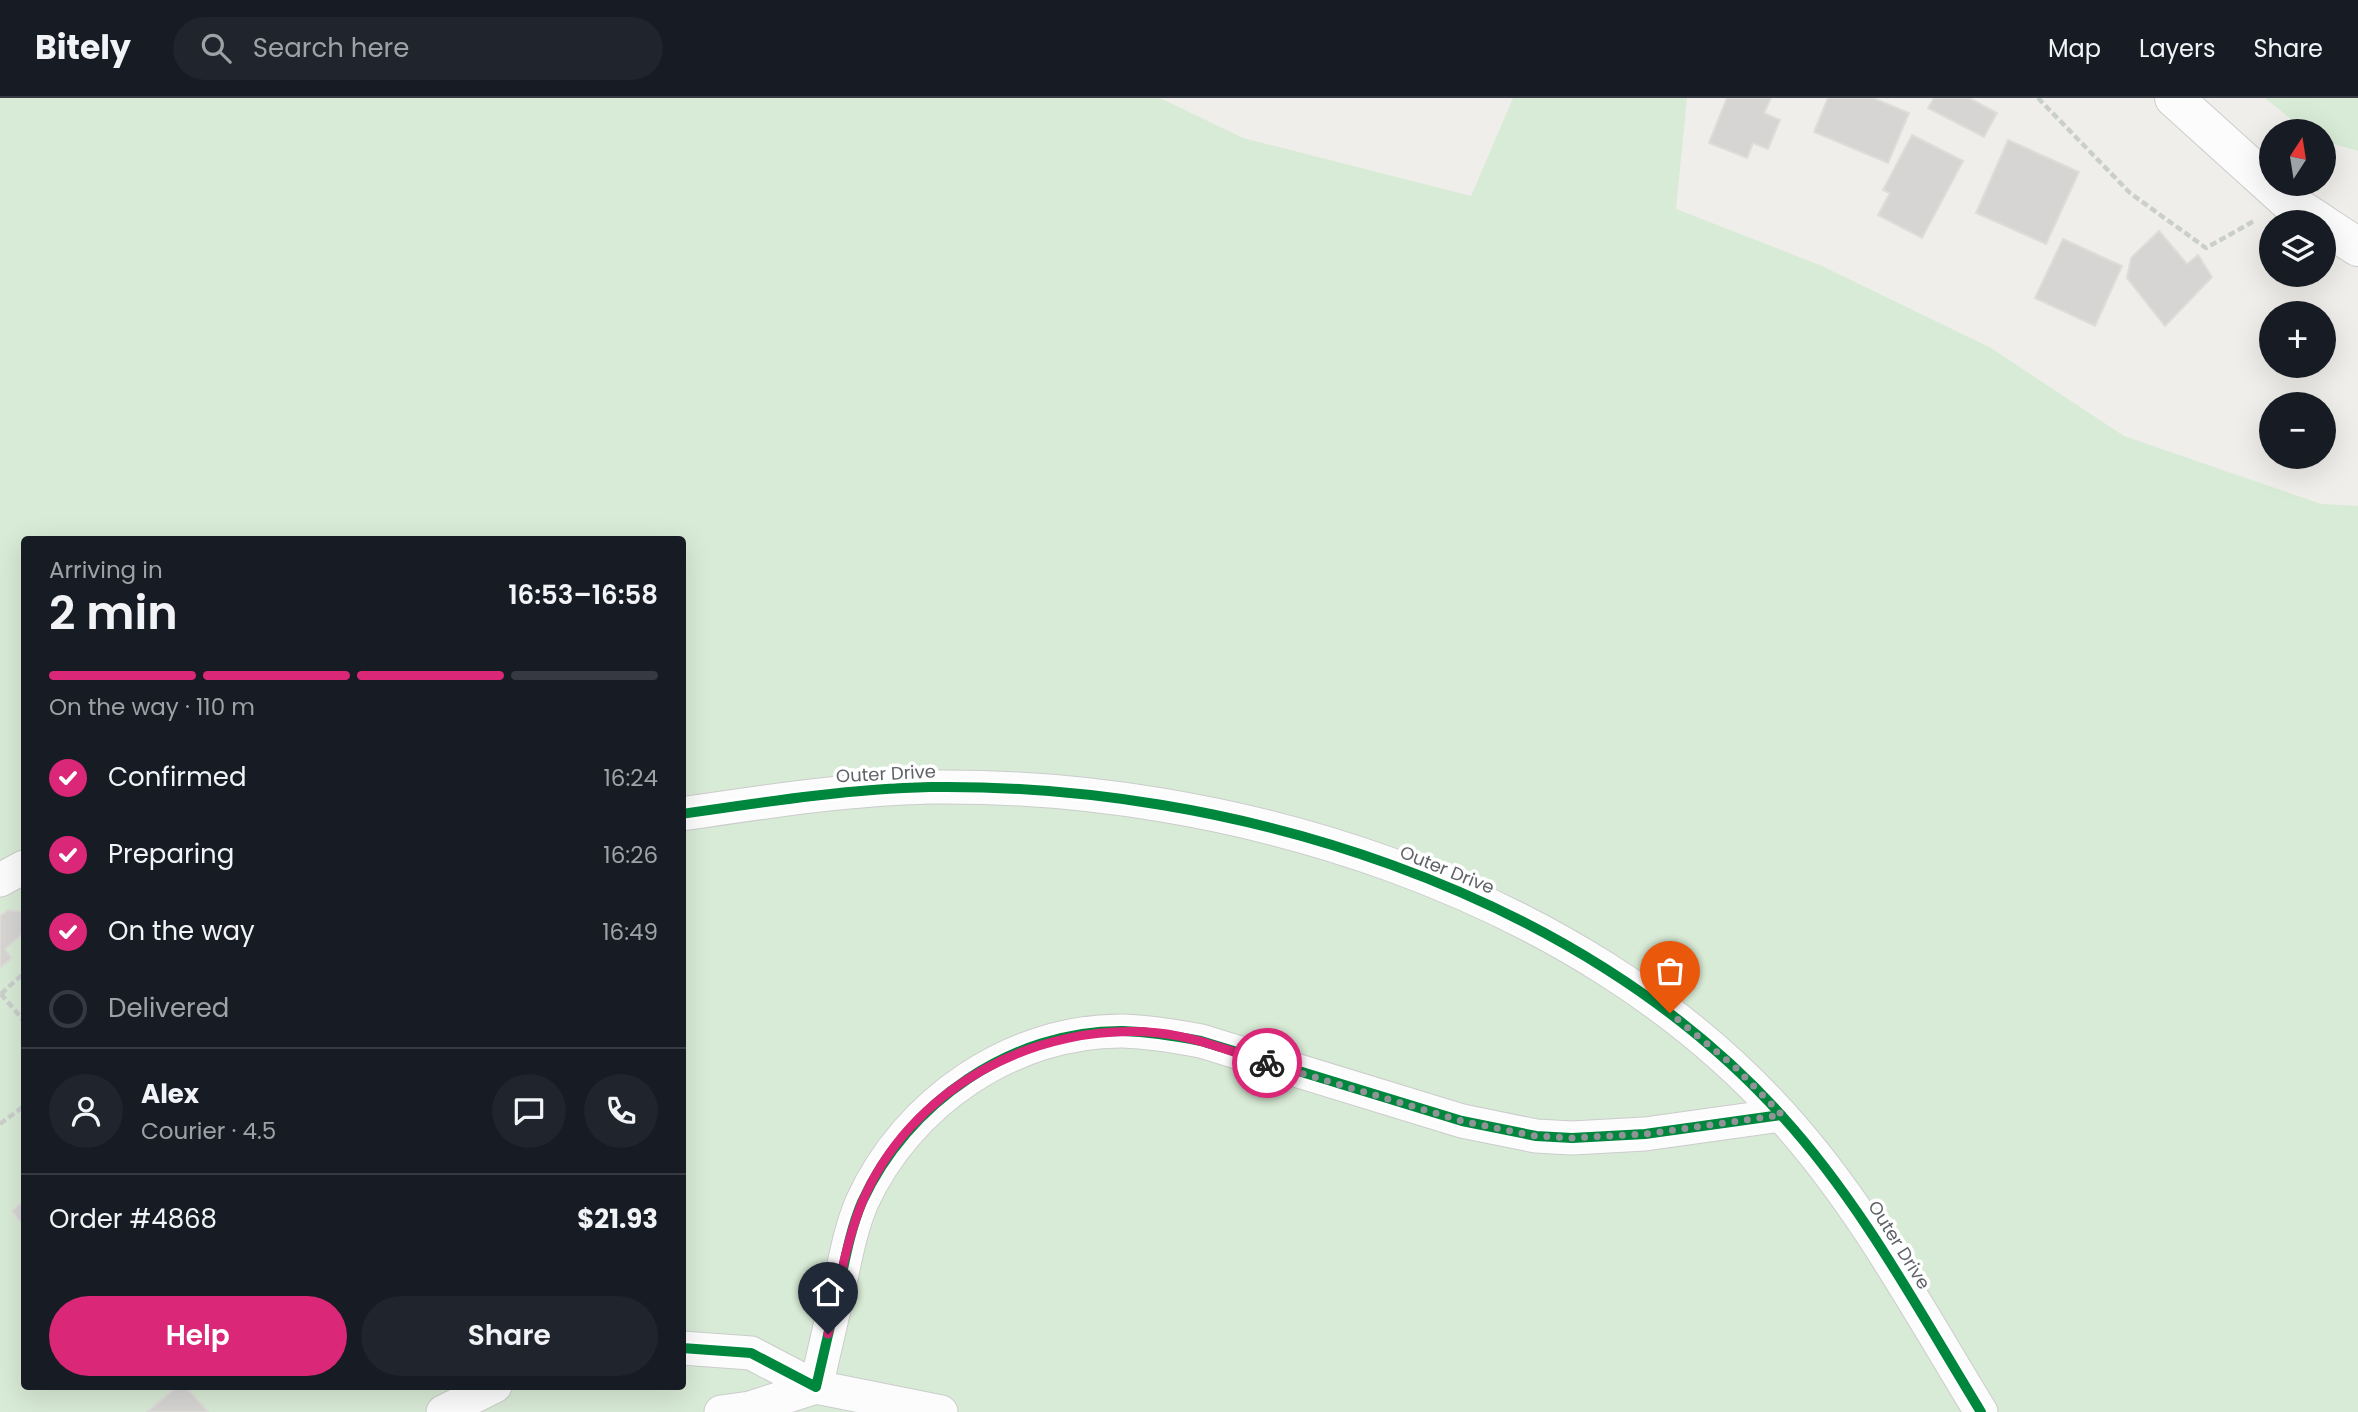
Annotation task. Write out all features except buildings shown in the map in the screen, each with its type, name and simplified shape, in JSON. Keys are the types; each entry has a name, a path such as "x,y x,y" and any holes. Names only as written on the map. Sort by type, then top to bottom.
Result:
{"street":[{"path":"2174,98 2289,202 2302,210"},
{"path":"2336,232 2358,247"},
{"name":"Outer Drive","path":"686,813 828,795 926,788 998,788 1142,802 1297,836 1380,861 1460,892 1589,957 1639,989 1735,1067 1782,1115 1824,1164 1863,1218 1981,1412"},
{"path":"0,880 21,869"},
{"path":"816,1387 848,1241 862,1202 881,1167 905,1134 965,1079 1001,1059 1039,1044 1079,1035 1120,1031 1161,1033 1201,1041 1462,1121 1536,1136 1572,1138 1633,1135 1782,1115"},
{"path":"686,1348 751,1353 816,1387 941,1412"},
{"path":"721,1412 750,1408 816,1387"},
{"path":"443,1412 487,1390"}],"path":[{"path":"2038,98 2130,193 2206,248 2289,202"},
{"path":"21,976 0,994 21,1018"},
{"path":"0,1124 21,1108"}],"green space":[{"path":"0,98 1160,98 1243,138 1471,196 1513,98 1687,98 1676,209 1822,266 1991,348 2124,436 2321,504 2358,506 2358,1412 0,1412"},
{"path":"2265,98 2358,98 2358,151 2336,145 2336,119 2291,119"}],"cycle path":[{"path":"686,813 899,788 1044,791 1161,805 1277,829 1392,865 1502,911 1605,968 1699,1037 1782,1116 1811,1150 1864,1222 1981,1412"},
{"path":"686,1348 751,1353 816,1387 858,1212 882,1166 906,1133 935,1104 968,1079 1004,1059 1042,1043 1082,1034 1123,1031 1201,1041 1462,1121 1536,1136 1572,1138 1645,1134 1781,1115"}],"way so far":[{"path":"1267,1063 1462,1121 1536,1136 1572,1138 1645,1134 1782,1115 1735,1067 1670,1013"}],"route":[{"path":"828,1334 848,1241 862,1202 881,1167 905,1134 965,1079 1001,1059 1039,1044 1079,1035 1120,1031 1161,1033 1201,1041 1267,1063"}]}
